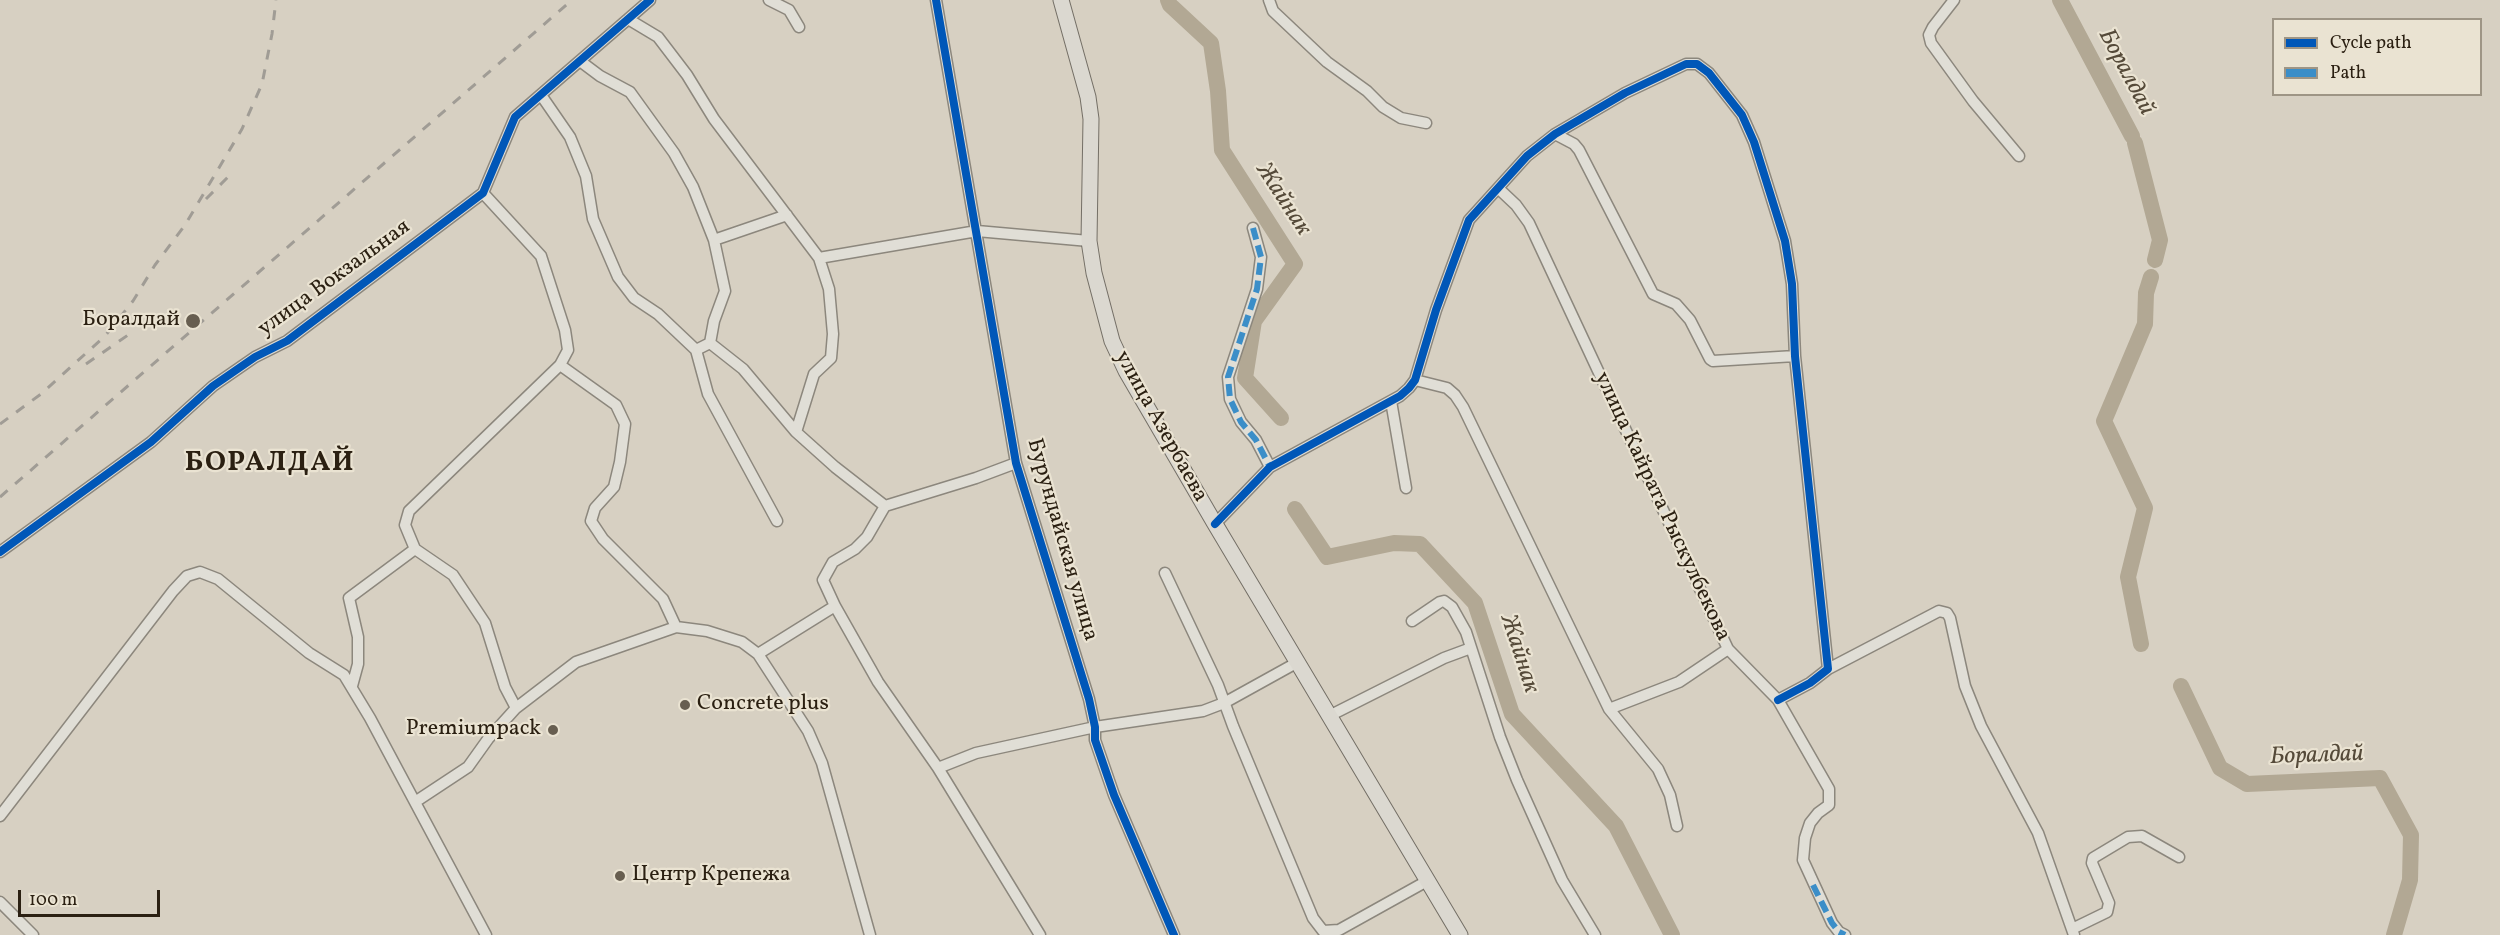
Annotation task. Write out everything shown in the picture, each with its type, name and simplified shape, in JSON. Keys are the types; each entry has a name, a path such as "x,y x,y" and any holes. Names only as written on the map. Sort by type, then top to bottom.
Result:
{"main road":[{"name":"улица Азербаева","path":"1061,0 1088,97 1091,119 1089,241 1094,273 1112,341 1126,371 1215,524 1460,935"}],"street":[{"path":"516,708 505,687 485,623 453,575 415,549 405,525 409,511 560,365 568,350 565,330 541,256 483,194 514,117 650,0"},
{"path":"769,0 789,10 799,27"},
{"name":"Бурундайская улица","path":"936,0 1016,463 1089,699 1095,727 1095,740 1114,795 1174,935"},
{"path":"1269,0 1273,11 1320,55 1367,91 1383,108 1401,118 1426,123"},
{"path":"1954,0 1933,27 1929,35 1931,43 2019,156"},
{"path":"628,19 658,37 687,75 714,119 819,258 829,289 833,334 831,358 814,374 796,432"},
{"path":"580,61 600,76 630,92 674,153 693,187 714,240 725,291 714,321 710,343"},
{"path":"1215,524 1270,467 1409,388 1415,380 1436,310 1469,220 1527,156 1555,134 1625,93 1686,64 1697,64 1709,73 1742,115 1754,142 1785,240 1792,284 1795,356 1828,669"},
{"path":"541,95 570,137 586,176 593,219 618,277 634,298 658,314 696,350 708,394 777,521"},
{"path":"1555,134 1574,144 1579,150 1653,294 1676,304 1690,320 1710,359 1713,361 1795,356"},
{"name":"улица Кайрата Рыскулбекова","path":"1499,189 1516,205 1529,223 1728,650 1679,682 1609,709"},
{"name":"улица Вокзальная","path":"0,552 151,442 213,386 255,357 287,341 483,194"},
{"path":"714,240 787,215"},
{"path":"1253,228 1261,257 1257,289 1228,377 1230,399 1241,422 1256,440 1270,467"},
{"path":"819,258 977,231 1089,241"},
{"path":"696,350 710,343"},
{"path":"710,343 743,369 796,432 835,467 885,506"},
{"path":"560,365 616,405 625,423 614,488 595,508 591,521 603,539 663,598 676,627"},
{"path":"1415,380 1447,388 1463,407 1609,709 1658,769 1670,795 1677,826"},
{"path":"1391,400 1406,488"},
{"path":"1016,463 885,506 867,537 855,549 833,562 823,580 878,682 938,768 1040,935"},
{"path":"352,686 358,664 358,646 349,598 415,549"},
{"path":"0,816 173,591 187,576 200,572 218,579 309,653 344,675 416,802 486,935"},
{"path":"1165,573 1224,703 1313,918 1323,931 1341,932 1427,881"},
{"path":"1412,621 1444,601 1452,607 1466,632 1500,737 1517,780 1562,880 1595,935"},
{"path":"758,654 835,606"},
{"path":"1778,700 1810,683 1828,669 1939,611 1947,613 1965,686 1981,726 2038,833 2073,932 2107,912 2109,903 2092,863 2093,858 2128,837 2142,836 2179,856"},
{"path":"416,802 468,767 488,739 516,708 576,662 676,627 708,631 742,642 758,654 808,731 822,763 870,935"},
{"path":"1330,715 1444,658 1471,648"},
{"path":"1728,650 1778,700 1829,789 1830,805 1818,813 1810,823 1805,838 1803,860 1832,923 1839,932 1845,935"},
{"path":"938,768 976,753 1095,727 1203,711 1224,703 1298,662"},
{"path":"0,902 33,935"}],"waterway":[{"name":"Жайнак","path":"1168,0 1170,5 1211,43 1218,91 1222,150 1295,264 1254,321 1245,378 1281,418"},
{"name":"Боралдай","path":"2060,0 2132,136"},
{"name":"Боралдай","path":"2135,143 2160,240 2155,260"},
{"name":"Боралдай","path":"2141,644 2128,577 2145,508 2104,421 2145,324 2146,293 2151,277"},
{"name":"Жайнак","path":"1295,509 1327,557 1394,543 1420,544 1475,603 1512,714 1616,826 1672,935"},
{"name":"Боралдай","path":"2181,686 2220,768 2247,784 2380,778 2411,835 2410,880 2394,935"}],"railway":[{"path":"0,424 41,394 105,336 133,301 155,265 185,225 242,129 262,84 276,0"},
{"path":"0,497 572,0"},
{"path":"206,199 229,176"},
{"path":"86,364 131,333"}],"marked path":[{"path":"1253,228 1261,257 1257,289 1228,377 1230,399 1241,422 1256,440 1270,467"},
{"path":"1813,885 1832,923 1839,932 1845,935"}],"cycle path":[{"path":"0,552 151,442 213,386 255,357 287,341 483,193 515,117 650,0"},
{"path":"936,0 1016,463 1089,699 1095,727 1095,740 1114,795 1174,935"},
{"path":"1215,524 1270,467 1400,396 1409,388 1415,380 1436,310 1469,220 1527,156 1555,134 1625,93 1686,64 1697,64 1709,73 1742,115 1754,142 1785,241 1792,284 1795,356 1828,669 1810,683 1778,700"}],"place":[{"name":"Боралдай","path":"193,321"},
{"name":"Concrete plus","path":"685,705"},
{"name":"Premiumpack","path":"553,730"},
{"name":"Центр Крепежа","path":"620,876"}],"district":[{"name":"БОРАЛДАЙ","path":"270,465"}]}
